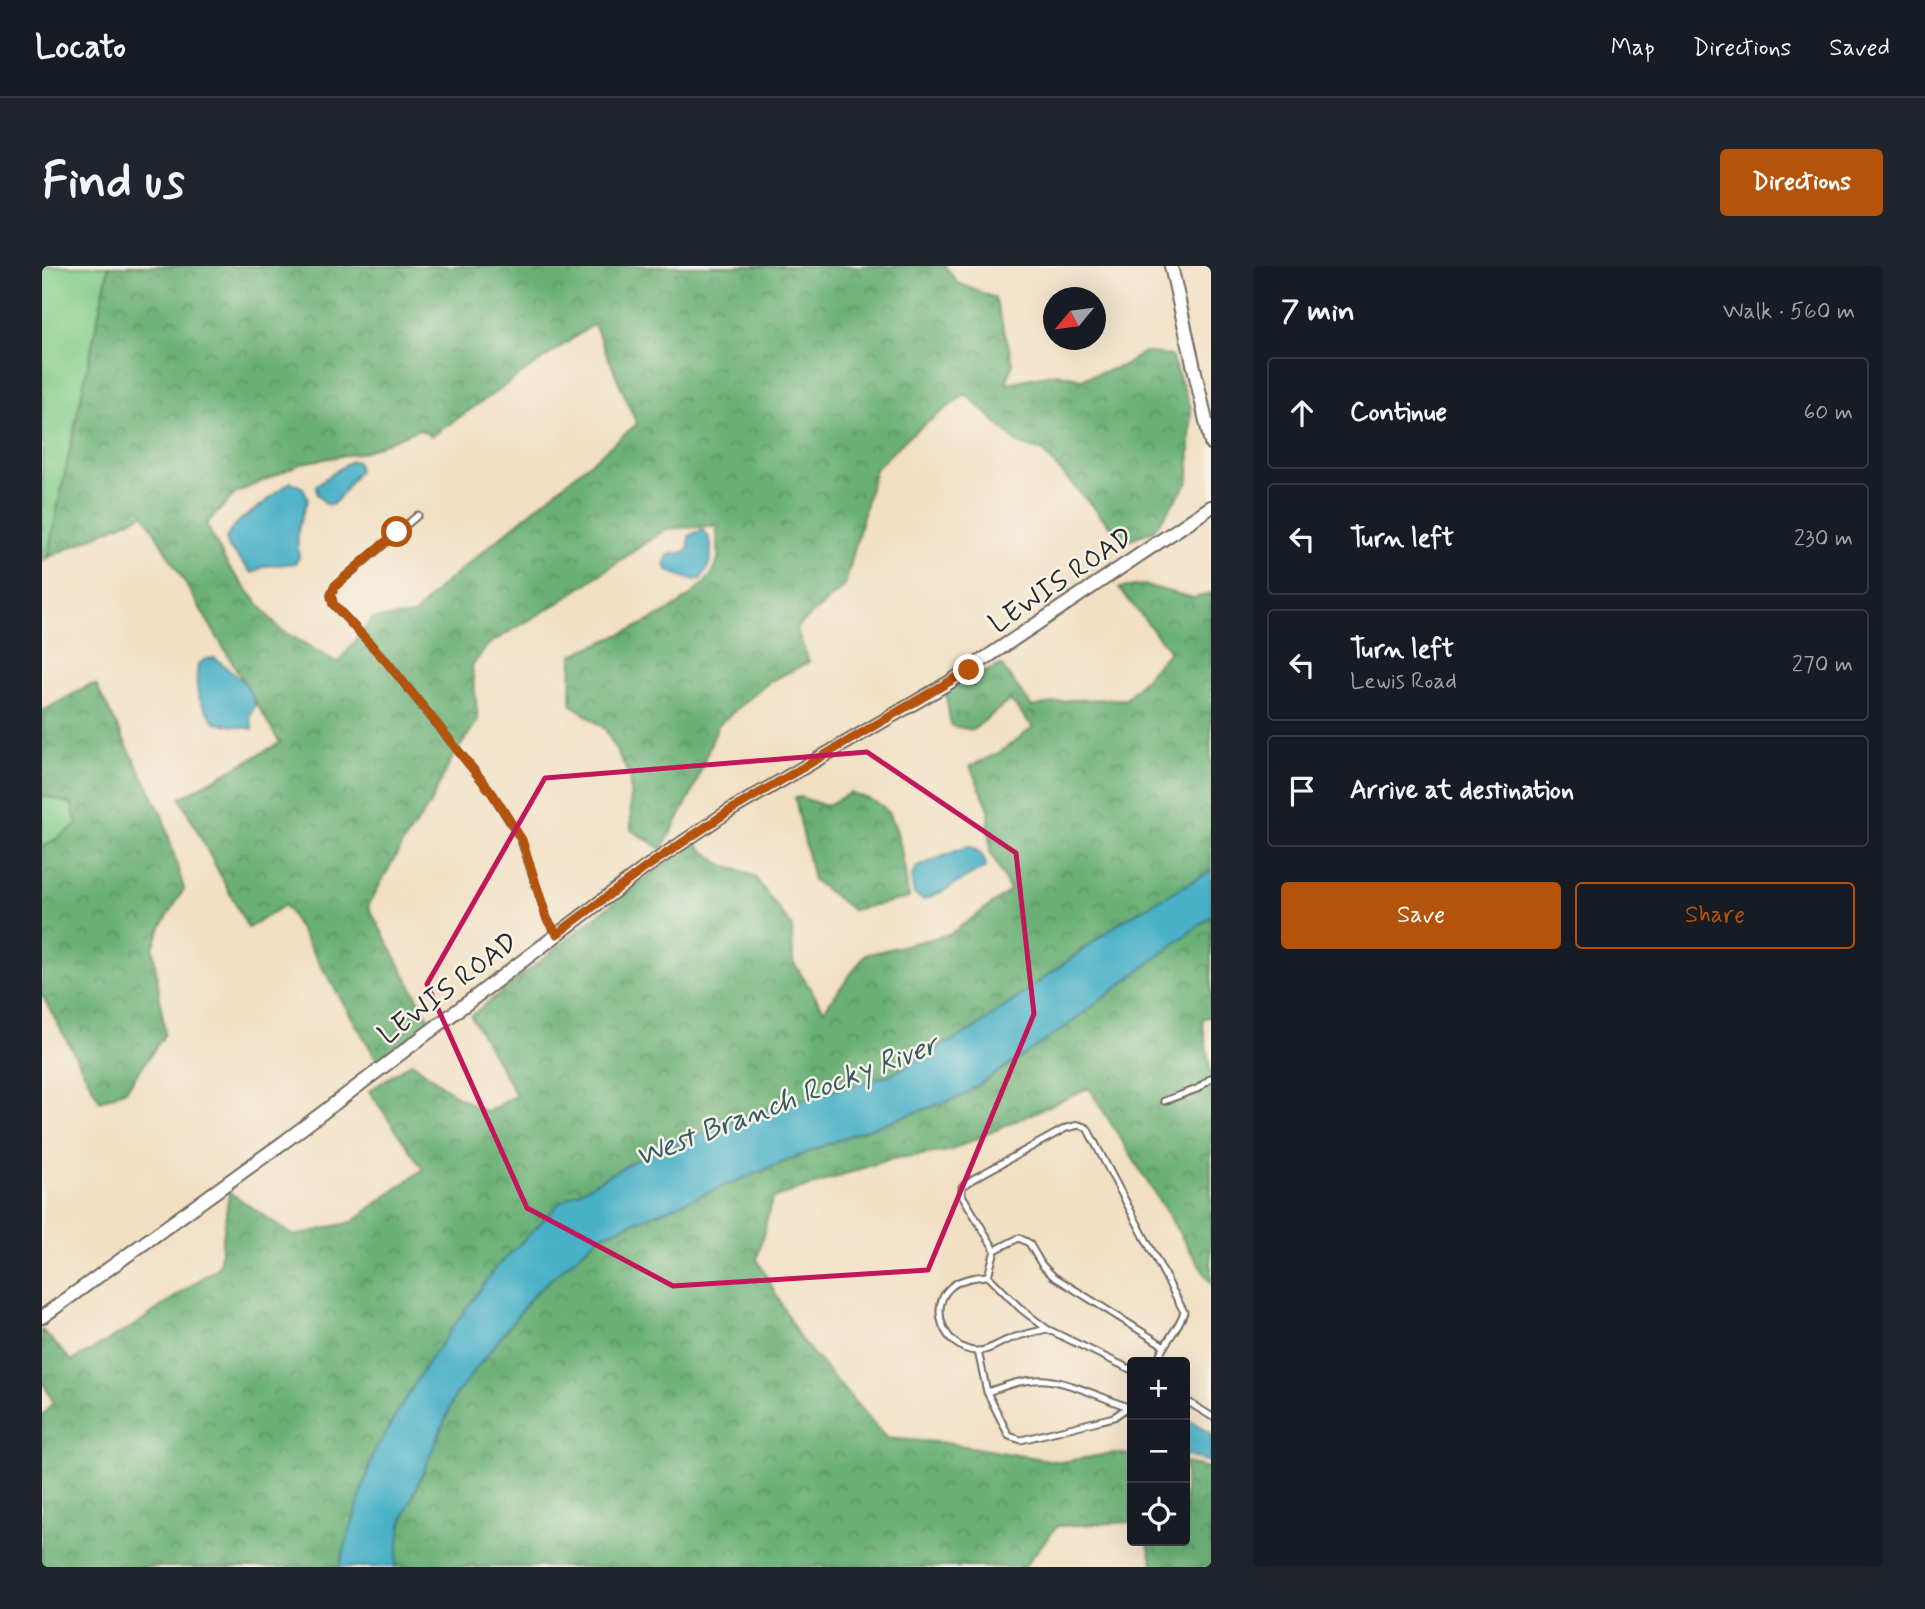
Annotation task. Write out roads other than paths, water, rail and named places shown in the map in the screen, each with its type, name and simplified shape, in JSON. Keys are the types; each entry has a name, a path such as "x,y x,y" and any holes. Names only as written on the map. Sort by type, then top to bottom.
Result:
{"street":[{"path":"1171,266 1211,443"},
{"name":"LEWIS ROAD","path":"42,1317 275,1148 645,868 729,811 950,682 1211,507"}],"lane":[{"path":"418,515 335,586 331,595 333,604 387,662 492,793 522,840 547,919 557,934"},
{"path":"1164,1101 1197,1089 1211,1077"},
{"path":"989,1276 995,1250 962,1195 962,1188 973,1179 1066,1128 1079,1125 1087,1128 1184,1312 1158,1357"},
{"path":"995,1250 1019,1238 1029,1243 1042,1265 1053,1276 1163,1345"},
{"path":"1047,1329 1018,1336 990,1349 964,1348 950,1339 941,1325 939,1309 944,1294 953,1285 972,1277 989,1276 1021,1309 1047,1329 1127,1368"},
{"path":"978,1350 987,1392 1009,1436 1021,1440 1114,1417 1127,1408"},
{"path":"987,1392 1040,1379 1127,1405"},
{"path":"1190,1404 1211,1416"}],"water":[{"path":"351,461 357,462 359,470 336,501 332,505 326,504 317,494 316,485"},
{"path":"291,482 303,488 308,499 299,528 299,557 295,563 265,566 252,573 229,548 226,539 240,521"},
{"path":"702,530 710,540 711,554 707,569 700,580 668,571 665,562 670,554 685,552 689,547 689,536"},
{"path":"215,658 246,684 255,704 250,718 253,729 216,723 201,702 197,689 198,664"},
{"path":"968,846 980,854 986,867 923,900 914,894 911,878 917,867"},
{"path":"1211,871 1211,916 1060,1031 960,1097 853,1134 600,1236 534,1294 455,1396 402,1522 395,1567 339,1567 374,1452 426,1365 494,1270 561,1202 645,1155 756,1113 892,1074 979,1026 1122,921"},
{"path":"1190,1421 1211,1434 1211,1462 1190,1457"}],"water label":[{"name":"West Branch Rocky River","path":"786,1100"}]}
